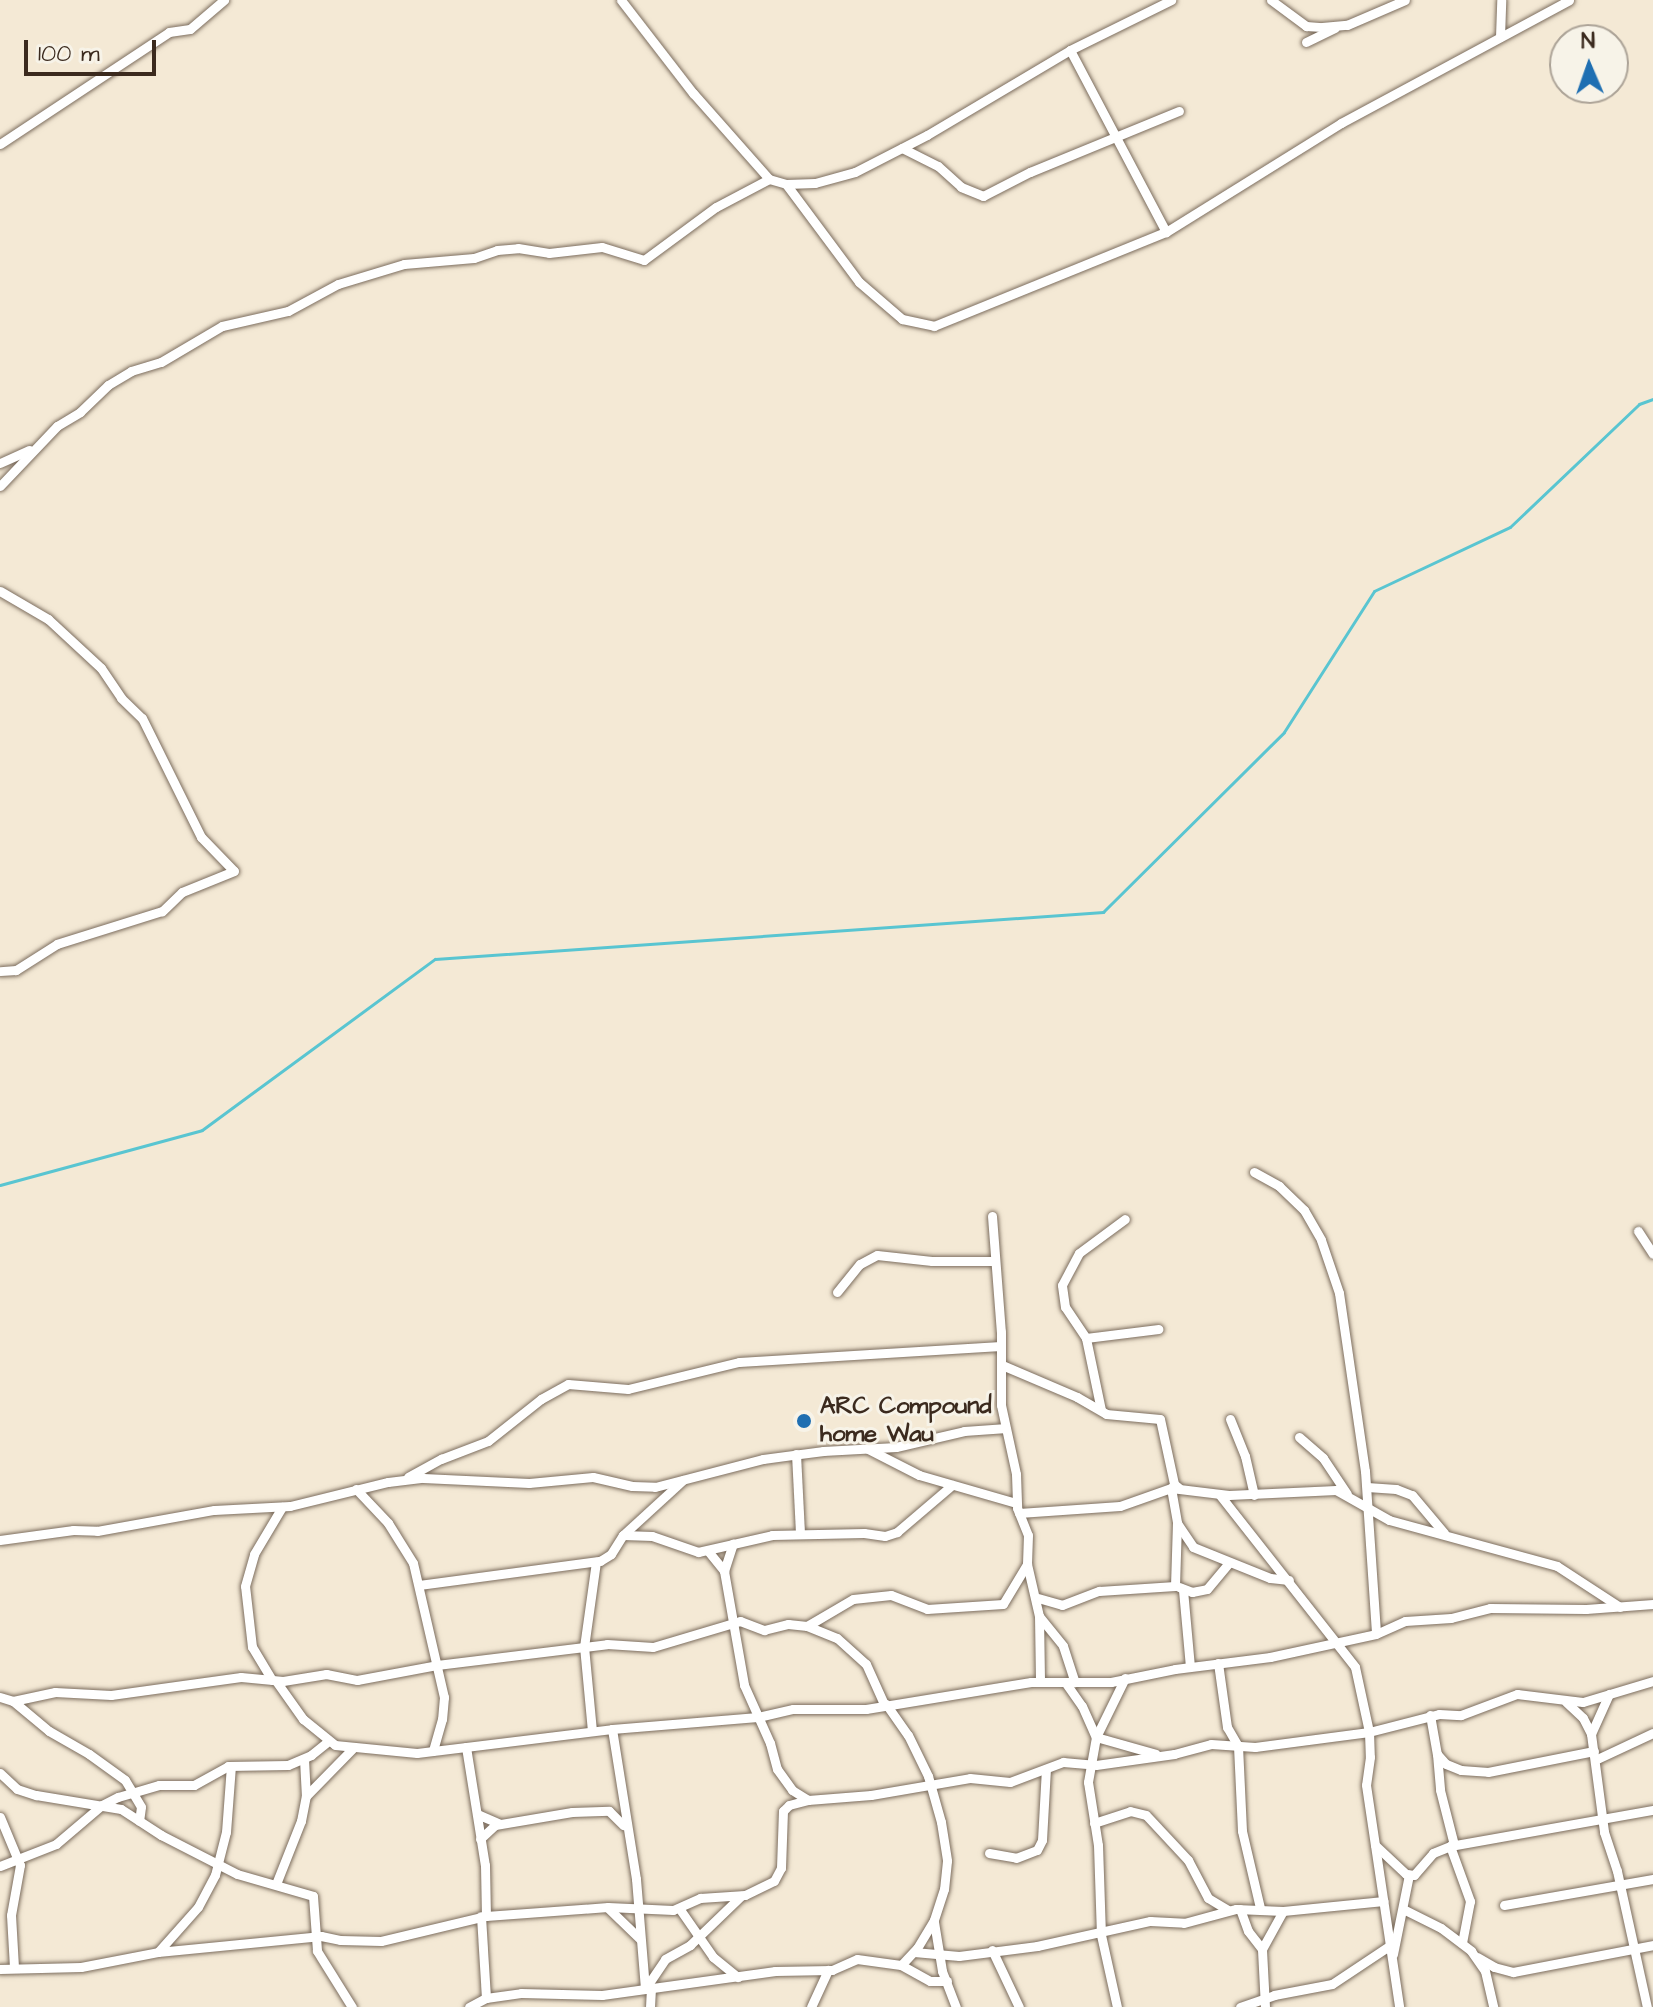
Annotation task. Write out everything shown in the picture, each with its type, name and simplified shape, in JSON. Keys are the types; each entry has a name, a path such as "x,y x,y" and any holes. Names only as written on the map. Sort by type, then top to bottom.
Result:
{"street":[{"path":"0,144 169,32 190,29 224,0"},
{"path":"621,0 693,93 769,179 786,184 815,183 843,177 902,148 1070,50 1171,0"},
{"path":"1271,0 1306,26 1338,26"},
{"path":"1306,42 1405,0"},
{"path":"1500,37 1501,0"},
{"path":"786,184 859,282 877,301 902,319 918,325 950,323 1166,232 1341,123 1569,0"},
{"path":"1070,50 1166,232"},
{"path":"902,148 938,166 961,187 983,196 1179,111"},
{"path":"4,483 34,448 108,385 131,371 161,362 222,326 288,311 338,284 404,264 474,258 518,248 549,253 602,247 644,260 716,207 769,179"},
{"path":"4,483 0,463 34,448"},
{"path":"0,591 48,619 101,668 121,698 142,718 188,806 196,829 234,871 182,892 162,911 57,944 16,970 0,971"},
{"path":"1254,1172 1279,1186 1296,1201 1310,1220 1327,1256 1344,1314 1367,1487 1376,1634"},
{"path":"992,1216 1003,1428 1014,1460 1016,1503 1028,1535 1027,1564 1038,1598 1040,1681"},
{"path":"1102,1413 1093,1386 1086,1338 1065,1307 1063,1278 1085,1246 1125,1219"},
{"path":"1638,1231 1653,1254"},
{"path":"837,1292 860,1264 877,1255 932,1261 995,1261"},
{"path":"1086,1338 1158,1329"},
{"path":"405,1479 441,1459 488,1441 541,1399 568,1384 628,1389 739,1362 1001,1346"},
{"path":"1002,1365 1077,1397 1102,1413 1160,1419 1176,1488 1180,1587 1190,1667"},
{"path":"1230,1419 1245,1456 1254,1495"},
{"path":"0,1540 73,1530 97,1531 214,1510 282,1507 405,1479 529,1483 600,1477 647,1487 796,1454 868,1449 1003,1428"},
{"path":"1299,1437 1323,1458 1347,1494"},
{"path":"868,1449 903,1468 1016,1503"},
{"path":"796,1454 800,1534"},
{"path":"419,1585 596,1562 608,1557 623,1535 684,1478"},
{"path":"623,1535 643,1534 689,1550 708,1551 733,1543 800,1534 889,1536 952,1485"},
{"path":"1367,1487 1396,1489 1412,1495 1445,1533"},
{"path":"1019,1513 1120,1506 1176,1488 1254,1495 1326,1489 1347,1494 1389,1520 1557,1566 1620,1607"},
{"path":"356,1489 398,1536 413,1563 444,1705 433,1751"},
{"path":"1219,1494 1355,1667 1369,1732 1370,1757 1366,1785 1399,2007"},
{"path":"282,1507 254,1554 245,1586 252,1647 293,1708 328,1741 352,1749 433,1751 592,1731 758,1717 793,1709 859,1709 1040,1681 1125,1678 1270,1657 1376,1634 1405,1621 1451,1618 1490,1608 1653,1604"},
{"path":"1177,1523 1193,1547 1270,1578 1289,1580"},
{"path":"733,1543 724,1571 744,1685 781,1777 792,1790 808,1800"},
{"path":"708,1551 724,1571"},
{"path":"592,1731 584,1647 596,1562"},
{"path":"1038,1598 1062,1605 1099,1591 1180,1587 1197,1592 1207,1589 1230,1562"},
{"path":"807,1626 853,1599 891,1595 927,1609 1003,1604 1027,1564"},
{"path":"1039,1616 1063,1646 1070,1682 1096,1737 1163,1756"},
{"path":"13,1701 55,1692 111,1695 241,1677 274,1680 326,1674 357,1680 437,1665 584,1647 616,1644 653,1647 733,1622 744,1621 764,1630 788,1624 807,1626 837,1638 855,1651 876,1679 885,1704 917,1752 931,1785 947,1861 944,1889 934,1920 914,1952 901,1965"},
{"path":"1218,1663 1227,1727 1238,1746 1242,1831 1252,1860 1260,1908"},
{"path":"1117,2007 1101,1930 1102,1895 1088,1782 1096,1737 1125,1678"},
{"path":"648,1989 665,1959 698,1936 741,1896 778,1876 783,1811 789,1805 970,1778 1010,1782 1069,1761 1090,1765 1163,1756 1211,1744 1238,1746 1369,1732 1430,1715 1461,1715 1517,1694 1583,1702 1614,1690 1653,1681"},
{"path":"1591,1734 1602,1703 1614,1690"},
{"path":"0,1697 13,1701 49,1731 114,1771 134,1792 141,1807 139,1821"},
{"path":"1557,1699 1577,1711 1591,1734 1602,1821 1620,1885 1647,2007"},
{"path":"1430,1715 1440,1790 1452,1846 1470,1901 1462,1943"},
{"path":"612,1729 639,1907 640,1939 650,2007"},
{"path":"1437,1754 1452,1767 1479,1772 1594,1756 1653,1733"},
{"path":"0,1866 62,1840 102,1805 134,1792 159,1785 194,1785 217,1769 231,1766 280,1767 304,1759 328,1741"},
{"path":"466,1747 480,1839 486,1998"},
{"path":"306,1796 352,1749"},
{"path":"276,1884 301,1821 306,1796 304,1759"},
{"path":"158,1952 198,1907 219,1863 228,1816 231,1766"},
{"path":"989,1853 1016,1858 1031,1856 1037,1850 1042,1840 1046,1769"},
{"path":"0,1773 17,1789 47,1798 121,1809 161,1835 250,1880 276,1884 315,1898 314,1937 321,1959 352,2007"},
{"path":"480,1839 487,1830 500,1824 606,1810 618,1816 627,1834"},
{"path":"1409,1875 1419,1872 1433,1853 1452,1846 1653,1810"},
{"path":"1094,1823 1130,1811 1146,1815 1182,1852 1208,1898 1228,1910"},
{"path":"477,1814 500,1824"},
{"path":"0,1817 20,1870 11,1926 14,1967"},
{"path":"1375,1845 1409,1875"},
{"path":"1391,1960 1409,1875"},
{"path":"1504,1905 1653,1879"},
{"path":"0,1969 81,1967 158,1952 314,1937 394,1940 483,1916 608,1907 660,1911 679,1908 700,1898 741,1896"},
{"path":"914,1952 938,1956 1037,1946 1150,1921 1184,1923 1228,1910 1260,1908 1283,1911 1384,1901"},
{"path":"608,1907 640,1939"},
{"path":"679,1908 719,1963 738,1977"},
{"path":"1240,1909 1248,1931 1262,1949"},
{"path":"1403,1909 1441,1928 1494,1967 1513,1972 1653,1945"},
{"path":"1265,2002 1262,1949 1283,1911"},
{"path":"934,1920 938,1956 956,2007"},
{"path":"1240,2007 1332,1984 1389,1946"},
{"path":"992,1950 1019,2007"},
{"path":"1477,1957 1487,1979 1493,2007"},
{"path":"469,2007 486,1998 521,1993 595,1995 780,1970 828,1970 854,1959 901,1965 923,1978 947,1981"},
{"path":"811,2007 828,1970"}],"waterway":[{"path":"0,1185 202,1130 435,959 1103,912 1284,732 1374,591 1510,527 1639,404 1653,399"}],"place":[{"name":"ARC Compound home Wau","path":"804,1421"}]}
